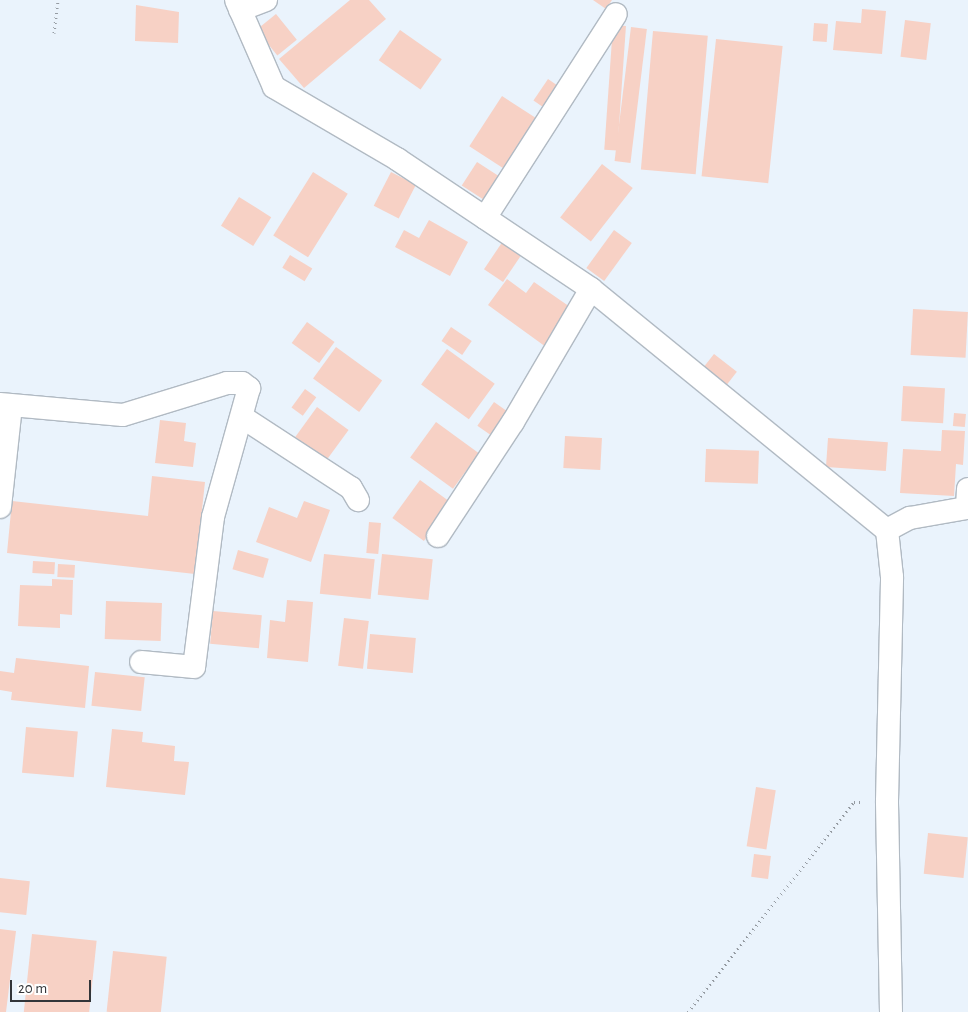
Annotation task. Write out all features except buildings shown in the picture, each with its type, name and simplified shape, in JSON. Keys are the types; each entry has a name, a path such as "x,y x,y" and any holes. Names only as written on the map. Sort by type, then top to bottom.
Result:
{"street":[{"path":"266,0 238,5 274,87 485,218 591,289 887,530 892,577 887,801 891,1012"},
{"path":"485,218 616,14"},
{"path":"438,536 513,422 591,289"},
{"path":"0,507 5,405 123,415 242,383 250,394 213,517 194,668 141,662"},
{"path":"242,417 351,488 358,500"},
{"path":"887,530 910,518 968,508 968,489"}],"path":[{"path":"54,33 58,0"},
{"path":"688,1012 854,802 887,801"}]}
